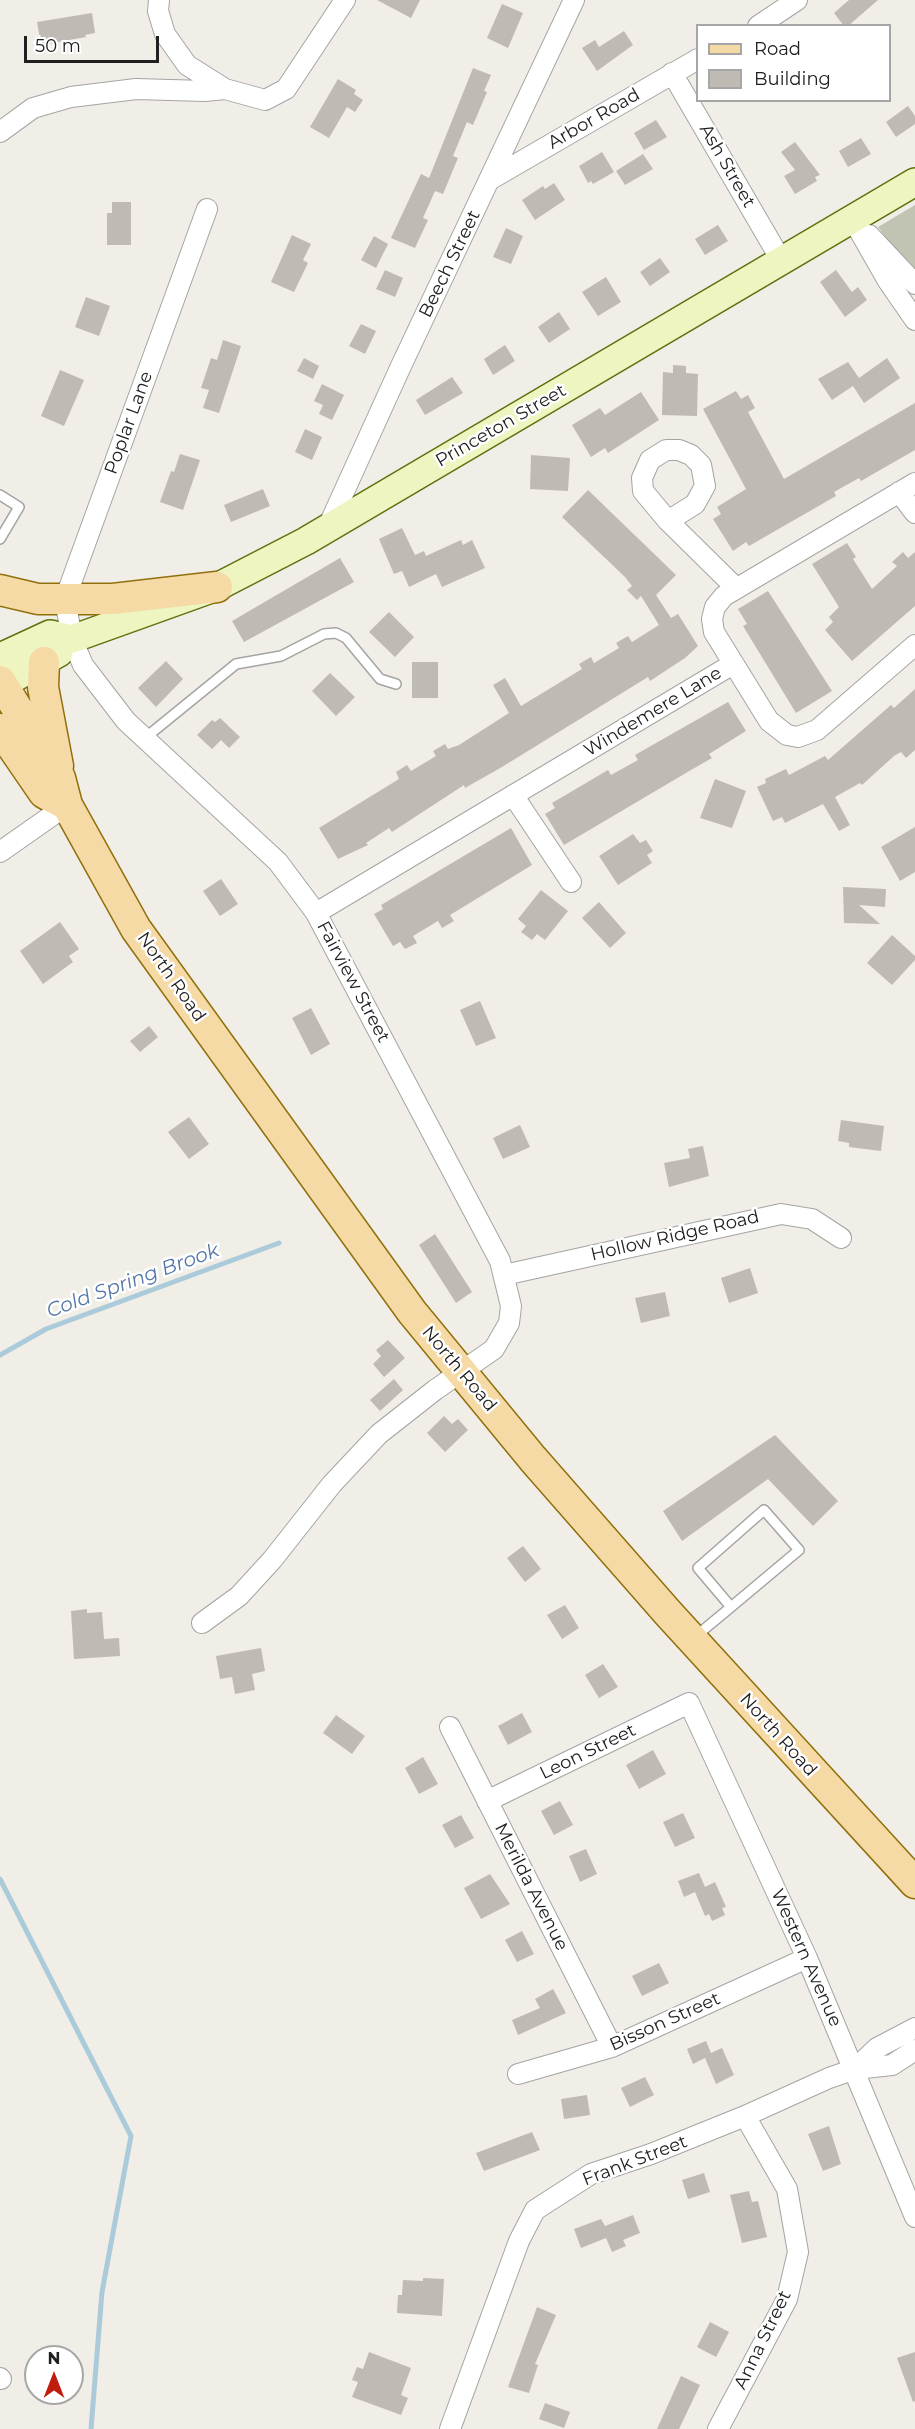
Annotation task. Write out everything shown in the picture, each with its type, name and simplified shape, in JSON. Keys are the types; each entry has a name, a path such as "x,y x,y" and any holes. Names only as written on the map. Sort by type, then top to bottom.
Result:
{"main road":[{"name":"Princeton Street","path":"0,677 44,662 59,654 72,639 217,587 327,529 915,182"},
{"path":"0,590 38,599 113,599 217,587"},
{"name":"Princeton Street","path":"0,677 50,634 72,639"},
{"path":"44,662 44,687 63,791"},
{"name":"North Road","path":"0,677 136,929 412,1312 533,1459 692,1639 915,1883"},
{"name":"North Road","path":"0,729 44,793 63,791"}],"street":[{"path":"159,0 158,11 165,34 187,65 225,89 266,100 286,88 345,0"},
{"name":"Beech Street","path":"327,529 401,366 574,0"},
{"path":"761,24 797,0"},
{"name":"Arbor Road","path":"491,179 696,60"},
{"name":"Ash Street","path":"672,73 781,260"},
{"path":"0,132 33,108 71,97 136,89 205,91 225,89"},
{"name":"Poplar Lane","path":"72,639 65,599 207,209"},
{"path":"852,218 915,284"},
{"path":"852,218 888,281 915,320"},
{"path":"907,488 915,513"},
{"name":"Windemere Lane","path":"316,913 733,664 714,632 712,619 716,607 724,596 907,488"},
{"path":"668,521 736,588"},
{"name":"Fairview Street","path":"72,639 83,665 126,721 278,862 316,913 504,1275 510,1306 503,1336 494,1349 379,1434 332,1484 272,1560 239,1596 202,1623"},
{"path":"733,664 769,721 787,735 798,737 817,730 915,645"},
{"path":"0,852 63,791"},
{"path":"513,795 571,882"},
{"name":"Hollow Ridge Road","path":"504,1275 781,1214 812,1219 841,1238"},
{"name":"Leon Street","path":"487,1801 689,1703"},
{"name":"Western Avenue","path":"689,1703 807,1958 915,2217"},
{"name":"Merilda Avenue","path":"450,1726 612,2047"},
{"name":"Bisson Street","path":"518,2074 612,2047 807,1958"},
{"name":"Frank Street","path":"855,2069 877,2048 915,2028"},
{"name":"Frank Street","path":"450,2429 519,2241 535,2210 591,2174 651,2154 855,2069 892,2065 915,2049"},
{"name":"Anna Street","path":"718,2429 787,2298 798,2252 787,2189 745,2116"}],"lane":[{"path":"0,495 19,507 1,534"},
{"path":"145,738 236,664 280,656 324,634 336,633 346,638 380,679 396,684"},
{"path":"692,1639 731,1607 799,1550 764,1510 698,1568 731,1607"}],"shaded area":[{"path":"915,205 915,276 878,227"}],"building":[{"path":"377,0 420,0 411,18"},
{"path":"849,0 878,0 850,24 842,24 834,13"},
{"path":"502,4 523,13 508,48 487,38"},
{"path":"92,13 95,33 85,35 86,37 41,45 37,22"},
{"path":"624,31 633,45 597,71 582,48 595,40 599,47"},
{"path":"473,68 491,75 484,91 487,92 473,125 467,122 453,156 458,158 443,194 435,191 423,218 428,220 415,248 391,238 421,174 429,178"},
{"path":"338,79 356,90 354,94 363,100 355,112 347,107 329,138 310,127"},
{"path":"908,106 915,116 915,124 896,137 886,122"},
{"path":"656,120 667,137 644,150 634,133"},
{"path":"861,138 871,154 848,167 839,151"},
{"path":"795,142 820,175 815,177 817,181 795,194 784,176 795,170 781,152"},
{"path":"602,152 614,172 593,184 591,181 588,183 579,166"},
{"path":"643,154 653,169 625,185 616,171"},
{"path":"554,183 565,200 535,220 522,200 543,186 545,189"},
{"path":"112,202 131,202 131,245 107,245 107,213 112,213"},
{"path":"718,225 728,241 705,255 695,239"},
{"path":"506,228 523,236 511,264 493,257"},
{"path":"292,235 311,244 303,260 308,263 294,292 271,282"},
{"path":"374,236 388,244 376,268 361,260"},
{"path":"660,258 670,272 650,286 640,272"},
{"path":"385,270 403,278 395,297 376,289"},
{"path":"836,270 852,292 858,287 867,300 845,317 820,282"},
{"path":"606,277 621,302 598,316 582,292"},
{"path":"86,297 110,306 99,336 75,327"},
{"path":"559,312 570,329 549,343 538,327"},
{"path":"361,324 376,331 365,354 349,346"},
{"path":"223,340 241,346 219,413 203,408 209,390 201,388 211,358 217,360"},
{"path":"505,345 515,361 493,375 484,359"},
{"path":"304,358 319,366 313,379 297,371"},
{"path":"887,358 900,378 864,403 853,386 832,400 818,379 848,362 859,378"},
{"path":"673,365 686,366 686,373 698,374 697,416 662,415 663,372 673,373"},
{"path":"60,370 84,380 64,426 41,416"},
{"path":"452,377 463,393 425,415 416,400"},
{"path":"322,384 344,395 332,420 319,414 323,405 314,401"},
{"path":"736,391 741,399 748,395 755,408 748,412 784,479 915,403 915,450 861,481 859,478 834,492 836,496 749,546 746,542 733,551 713,519 721,514 717,507 746,489 703,409"},
{"path":"641,392 659,420 608,453 605,448 591,457 572,425 600,408 605,415"},
{"path":"305,429 322,437 312,460 295,452"},
{"path":"180,454 200,460 183,510 160,502"},
{"path":"531,455 570,458 568,491 530,489"},
{"path":"263,489 270,506 231,522 224,505"},
{"path":"588,490 676,575 656,595 671,618 678,614 698,646 685,658 650,681 648,677 502,767 465,788 464,785 392,832 389,828 366,843 368,845 338,859 319,828 399,779 396,772 407,765 411,771 436,756 433,751 445,744 448,749 459,745 509,713 493,685 505,678 521,706 582,669 579,664 591,657 594,663 619,648 616,643 628,636 632,642 659,625 641,596 637,600 627,590 632,586 625,577 562,517"},
{"path":"402,528 415,555 424,551 426,556 461,540 463,545 472,540 485,568 442,587 436,574 409,587 402,571 394,574 379,539"},
{"path":"847,543 856,557 853,559 872,589 897,566 892,562 903,552 908,558 915,552 915,606 852,661 825,630 833,622 829,617 839,607 812,564"},
{"path":"340,558 354,582 244,642 232,621"},
{"path":"768,591 832,691 796,713 743,626 747,624 738,609"},
{"path":"389,612 414,637 395,657 369,632"},
{"path":"166,661 183,679 156,707 138,688"},
{"path":"412,662 438,662 438,698 412,698"},
{"path":"330,673 355,697 336,716 312,691"},
{"path":"915,689 915,750 906,758 901,752 894,756 862,785 860,783 835,797 850,825 839,831 823,804 785,823 782,817 773,821 757,787 766,783 765,779 786,769 789,775 825,756 828,760 891,705 894,708"},
{"path":"728,702 746,731 709,754 712,758 564,845 545,814 555,808 552,803 608,770 611,775 638,760 635,755"},
{"path":"220,718 240,737 229,748 221,740 212,749 197,735 212,720 215,722"},
{"path":"715,779 746,791 732,828 700,818"},
{"path":"915,827 915,872 900,881 881,847"},
{"path":"511,828 532,865 450,915 454,921 442,928 438,921 413,936 417,943 405,949 400,942 393,946 374,914 383,909 381,905"},
{"path":"633,834 640,843 646,840 653,851 647,855 652,863 618,885 599,856"},
{"path":"221,879 238,904 220,916 203,891"},
{"path":"843,887 886,889 885,907 859,905 880,924 844,923"},
{"path":"541,890 568,911 545,940 537,934 532,940 521,932 526,926 518,919"},
{"path":"599,902 626,933 610,948 582,918"},
{"path":"60,922 79,949 69,956 73,962 43,984 20,951"},
{"path":"892,935 915,956 915,960 892,985 867,963"},
{"path":"480,1001 496,1038 476,1046 460,1010"},
{"path":"311,1008 330,1044 311,1055 292,1018"},
{"path":"149,1026 158,1037 140,1052 130,1041"},
{"path":"189,1117 209,1144 189,1159 168,1132"},
{"path":"841,1120 884,1126 881,1151 849,1147 849,1143 838,1141"},
{"path":"520,1125 530,1147 503,1159 493,1138"},
{"path":"703,1146 709,1176 669,1187 664,1163 690,1158 688,1149"},
{"path":"435,1234 472,1292 456,1303 419,1245"},
{"path":"750,1268 758,1293 729,1303 721,1278"},
{"path":"665,1292 670,1316 641,1323 635,1298"},
{"path":"388,1340 405,1358 384,1377 373,1364 381,1356 376,1350"},
{"path":"394,1379 403,1390 380,1411 370,1400"},
{"path":"444,1416 452,1424 458,1419 468,1430 445,1452 427,1433"},
{"path":"775,1435 838,1501 813,1526 768,1479 682,1541 663,1511"},
{"path":"523,1546 541,1569 525,1582 507,1558"},
{"path":"565,1605 579,1628 562,1639 547,1615"},
{"path":"87,1609 87,1613 102,1612 104,1639 119,1638 120,1656 74,1659 71,1611"},
{"path":"261,1648 265,1671 252,1674 255,1690 235,1694 232,1677 220,1679 216,1656"},
{"path":"603,1664 618,1687 599,1698 585,1675"},
{"path":"522,1713 532,1732 508,1745 498,1726"},
{"path":"336,1715 365,1736 352,1754 323,1733"},
{"path":"653,1750 666,1774 639,1789 626,1765"},
{"path":"423,1757 438,1784 419,1794 405,1768"},
{"path":"560,1801 573,1825 554,1835 541,1811"},
{"path":"683,1813 695,1838 675,1847 663,1822"},
{"path":"461,1815 474,1838 455,1848 442,1825"},
{"path":"586,1849 597,1874 580,1882 569,1856"},
{"path":"699,1873 705,1887 715,1882 726,1907 722,1908 725,1915 712,1921 709,1914 705,1916 695,1892 684,1897 678,1881"},
{"path":"490,1874 510,1904 481,1919 464,1888"},
{"path":"522,1931 534,1954 517,1962 505,1940"},
{"path":"659,1963 669,1983 642,1996 632,1976"},
{"path":"553,1989 566,2013 518,2035 512,2020 540,2008 535,1999"},
{"path":"706,2041 711,2053 722,2048 734,2075 716,2084 705,2058 693,2064 687,2049"},
{"path":"645,2077 654,2095 630,2107 621,2088"},
{"path":"587,2095 590,2115 564,2119 561,2099"},
{"path":"829,2126 841,2164 823,2171 808,2134"},
{"path":"532,2132 540,2150 484,2171 476,2153"},
{"path":"704,2173 710,2192 688,2199 682,2180"},
{"path":"749,2191 752,2202 758,2201 767,2237 742,2243 730,2195"},
{"path":"633,2215 640,2233 623,2240 626,2246 612,2252 606,2238 581,2248 574,2229 601,2219 605,2226"},
{"path":"423,2278 444,2279 442,2316 397,2313 398,2295 402,2295 403,2280 423,2281"},
{"path":"537,2307 556,2315 535,2364 538,2365 529,2393 508,2387"},
{"path":"710,2322 729,2332 716,2357 697,2347"},
{"path":"369,2352 411,2368 401,2395 408,2398 401,2415 352,2397 358,2382 352,2380 357,2367 363,2369"},
{"path":"915,2352 915,2401 913,2402 897,2358"},
{"path":"681,2376 700,2385 679,2429 657,2429"},
{"path":"545,2403 570,2412 564,2428 539,2419"}],"waterway":[{"name":"Cold Spring Brook","path":"0,1355 46,1329 279,1243"},
{"path":"0,1879 131,2136 102,2292 91,2429"}]}
